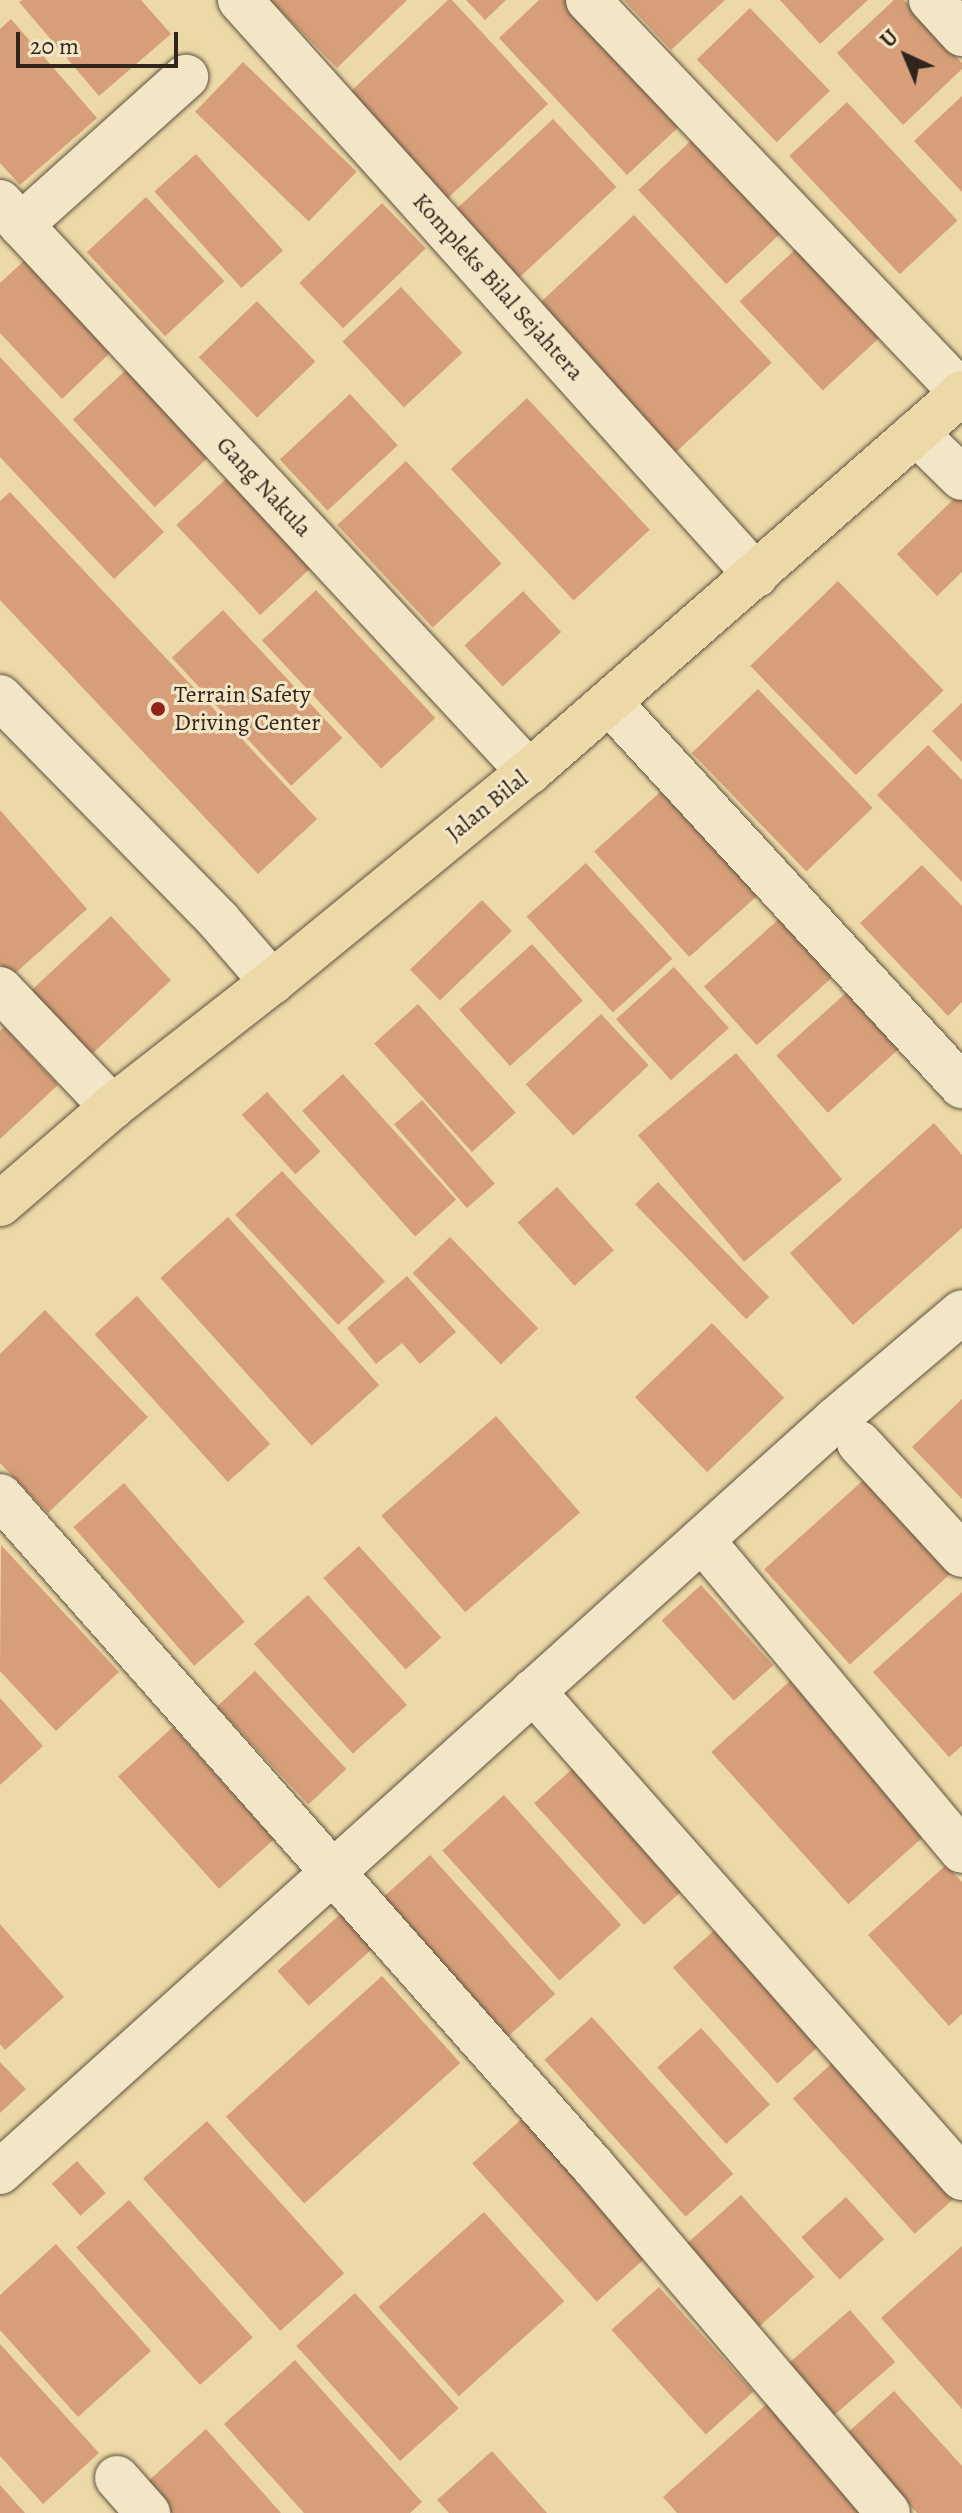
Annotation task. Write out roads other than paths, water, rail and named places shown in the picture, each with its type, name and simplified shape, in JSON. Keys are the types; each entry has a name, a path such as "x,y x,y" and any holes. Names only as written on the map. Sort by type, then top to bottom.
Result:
{"main road":[{"name":"Jalan Bilal","path":"0,1204 112,1107 272,982 529,772 962,393"}],"street":[{"name":"Kompleks Bilal Sejahtera","path":"240,0 756,575"},
{"path":"588,0 962,393"},
{"path":"931,0 962,34"},
{"path":"11,213 186,77"},
{"name":"Gang Nakula","path":"11,213 529,772"},
{"path":"916,433 962,478"},
{"path":"0,697 219,921 272,982"},
{"path":"609,702 962,1086"},
{"path":"0,989 112,1107"},
{"path":"2,2167 702,1540 962,1312"},
{"path":"859,1443 962,1555"},
{"path":"0,1496 593,2166 888,2513"},
{"path":"702,1540 962,1851"},
{"path":"533,1691 962,2178"},
{"path":"117,2478 148,2513"}],"place":[{"name":"Terrain Safety Driving Center","path":"158,709"}]}
